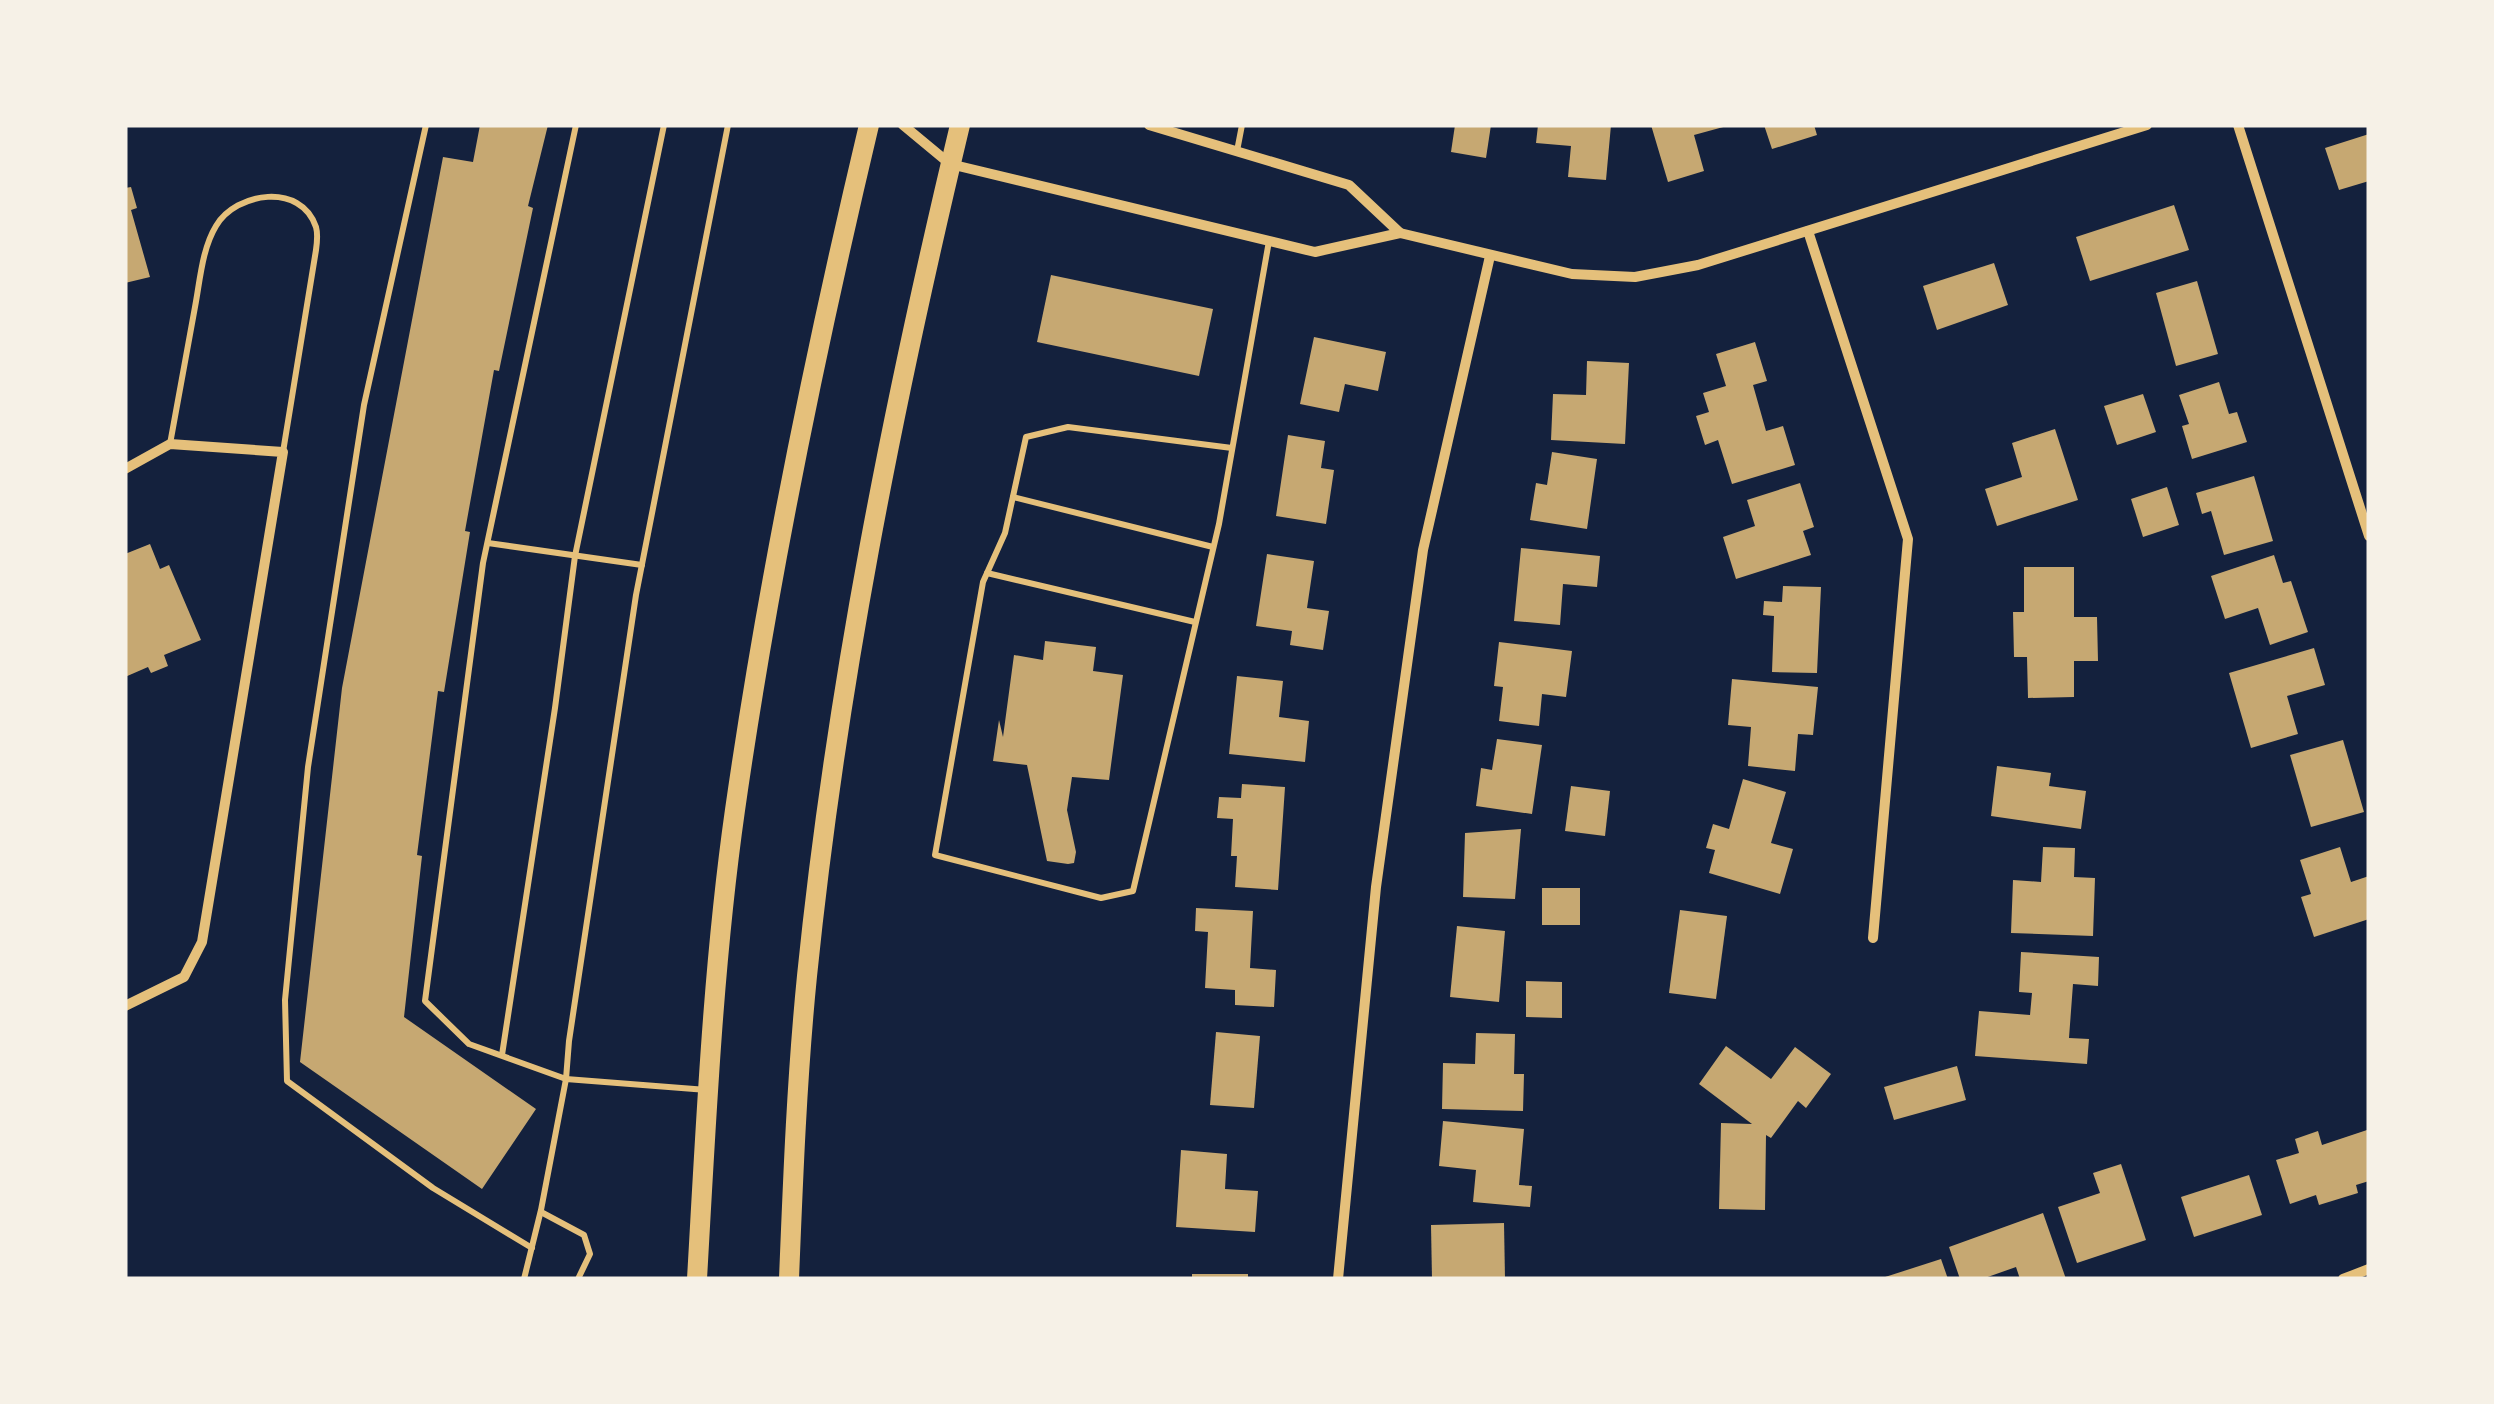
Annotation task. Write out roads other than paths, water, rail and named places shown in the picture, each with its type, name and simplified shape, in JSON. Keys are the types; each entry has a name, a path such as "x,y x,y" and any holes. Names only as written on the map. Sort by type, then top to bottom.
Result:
{"main road":[{"path":"697,1279 708,1090 734,814 768,593 816,346 869,125"},
{"path":"790,1279 807,976 848,666 898,400 960,125"}],"street":[{"path":"903,125 950,164 1315,252 1400,233 1572,274 1635,277 1698,265 2147,125"},
{"path":"1149,125 1349,185 1400,233"},
{"path":"2238,125 2369,536"},
{"path":"1808,231 1908,539 1874,938"},
{"path":"1338,1279 1376,887 1423,550 1490,256"},
{"path":"125,468 170,444 283,452 202,942 184,977 125,1006"},
{"path":"2343,1279 2369,1268"}],"lane":[{"path":"426,125 364,405 308,768 285,1000 286,1081 433,1188 532,1248"},
{"path":"576,125 488,543 425,1002 468,1044 566,1079 708,1090"},
{"path":"502,1056 556,708 574,556 664,125"},
{"path":"524,1279 566,1079 642,565 728,125"},
{"path":"1237,151 1242,125"},
{"path":"170,444 204,257 216,224 255,196 280,197 310,216 317,229 283,452"},
{"path":"1232,448 1068,427 1026,436 1005,533 987,573 935,855 1101,898 1132,891 1213,546 1232,448 1269,240"},
{"path":"1013,497 1213,546"},
{"path":"488,543 642,565"},
{"path":"987,573 1195,622"},
{"path":"541,1212 584,1235 590,1254 578,1279"}]}
